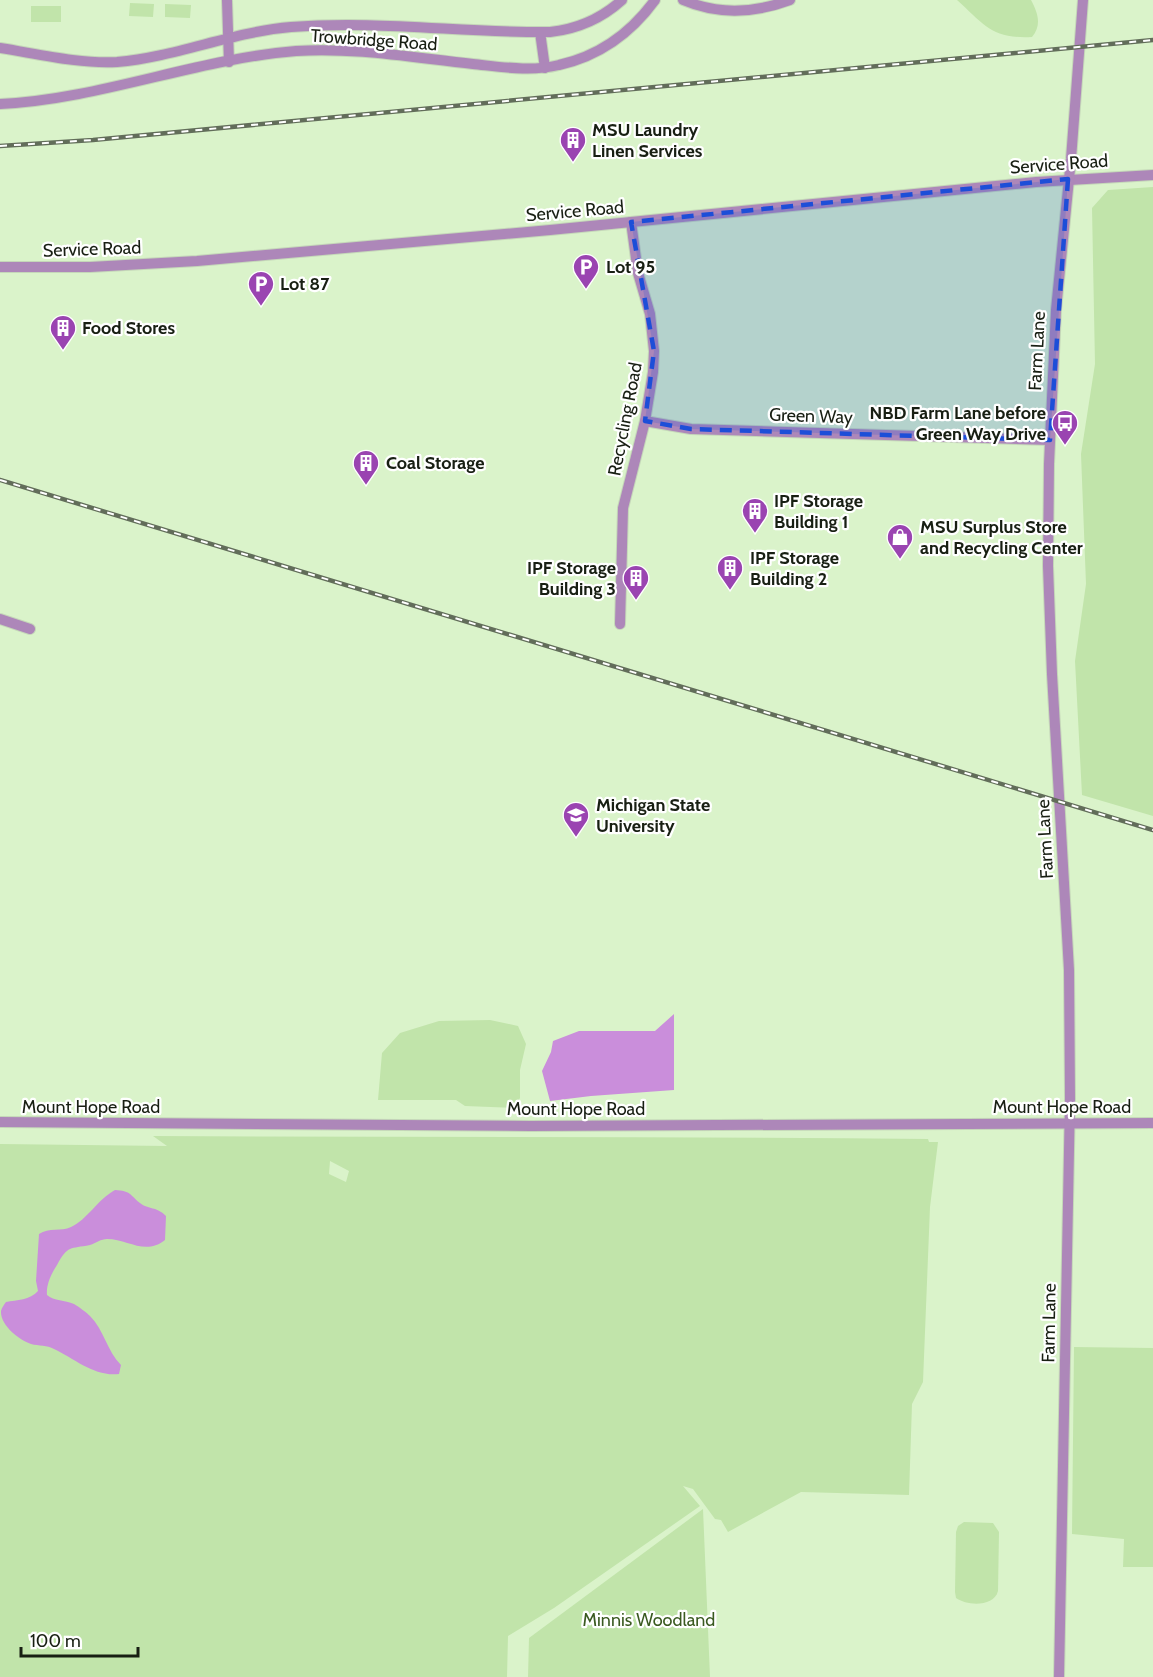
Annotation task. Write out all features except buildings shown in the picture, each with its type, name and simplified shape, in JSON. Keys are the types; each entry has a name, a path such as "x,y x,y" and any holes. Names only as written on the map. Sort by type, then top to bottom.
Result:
{"street":[{"path":"227,0 229,62"},
{"name":"Trowbridge Road","path":"0,48 74,59 116,62 141,59 228,38 288,27 318,25 540,32 569,29 588,23 606,13 622,0"},
{"name":"Trowbridge Road","path":"0,104 63,98 229,62 277,54 327,50 509,68 545,68 569,63 603,49 632,27 655,0"},
{"path":"683,0 712,9 738,11 763,8 790,0"},
{"name":"Farm Lane","path":"1059,1677 1070,1124 1069,970 1048,566 1050,440 1056,310 1083,0"},
{"path":"540,32 545,68"},
{"name":"Service Road","path":"0,267 90,267 197,261 631,222 1068,179 1153,175"},
{"name":"Recycling Road","path":"620,624 623,508 645,421 654,351 650,314 638,273 631,222"},
{"name":"Green Way","path":"645,421 691,429 1050,440"},
{"path":"0,619 30,629"},
{"name":"Mount Hope Road","path":"0,1122 530,1126 1153,1123"}],"highlighted area":[{"path":"1068,179 1050,440 691,429 645,421 654,351 631,222"}],"shaded area":[{"name":"Michigan State University","path":"0,0 1153,0 1153,1677 0,1677"},
{"path":"674,1014 674,1090 550,1101 542,1071 551,1052 553,1041 579,1031 655,1031"},
{"path":"115,1190 127,1192 143,1205 166,1216 165,1240 158,1245 143,1247 105,1239 70,1249 64,1254 53,1272 47,1291 50,1297 76,1305 95,1322 121,1365 119,1374 110,1374 93,1370 46,1346 31,1344 21,1339 7,1327 1,1311 6,1302 27,1298 38,1291 36,1281 39,1234 77,1224"}],"green space":[{"path":"957,0 1031,0 1037,14 1037,28 1032,37 1007,36 998,33 982,23"},
{"path":"130,3 154,4 153,17 129,16"},
{"path":"165,4 191,5 190,18 165,17"},
{"path":"31,6 61,6 61,22 31,22"},
{"path":"1153,187 1153,816 1082,795 1075,661 1086,584 1081,454 1095,364 1092,208 1108,190"},
{"path":"490,1020 518,1026 526,1044 520,1070 520,1098 514,1108 465,1106 456,1100 378,1100 382,1053 400,1033 439,1021"},
{"path":"153,1136 831,1138 928,1139 929,1142 938,1142 930,1207 923,1382 912,1404 909,1495 801,1492 728,1532 721,1520 715,1519 693,1489 683,1486 700,1506 554,1608 508,1636 507,1677 0,1677 0,1144 167,1146","holes":["330,1161 349,1171 346,1182 329,1174"]},
{"path":"1074,1347 1153,1348 1153,1567 1123,1567 1124,1539 1072,1534"},
{"name":"Minnis Woodland","path":"703,1509 710,1677 528,1677 529,1638"},
{"path":"964,1522 993,1523 999,1532 998,1591 991,1600 980,1604 967,1603 956,1598 956,1532 958,1526"}],"railway":[{"path":"0,146 93,140 1153,40"},
{"path":"0,480 1153,830"}],"place":[{"name":"MSU Laundry Linen Services","path":"573,163"},
{"name":"Lot 95","path":"586,290"},
{"name":"Lot 87","path":"261,307"},
{"name":"Food Stores","path":"63,351"},
{"name":"NBD Farm Lane before Green Way Drive","path":"1065,446"},
{"name":"Coal Storage","path":"366,486"},
{"name":"IPF Storage Building 1","path":"755,534"},
{"name":"MSU Surplus Store and Recycling Center","path":"900,560"},
{"name":"IPF Storage Building 2","path":"730,591"},
{"name":"IPF Storage Building 3","path":"636,601"},
{"name":"Michigan State University","path":"576,838"}]}
